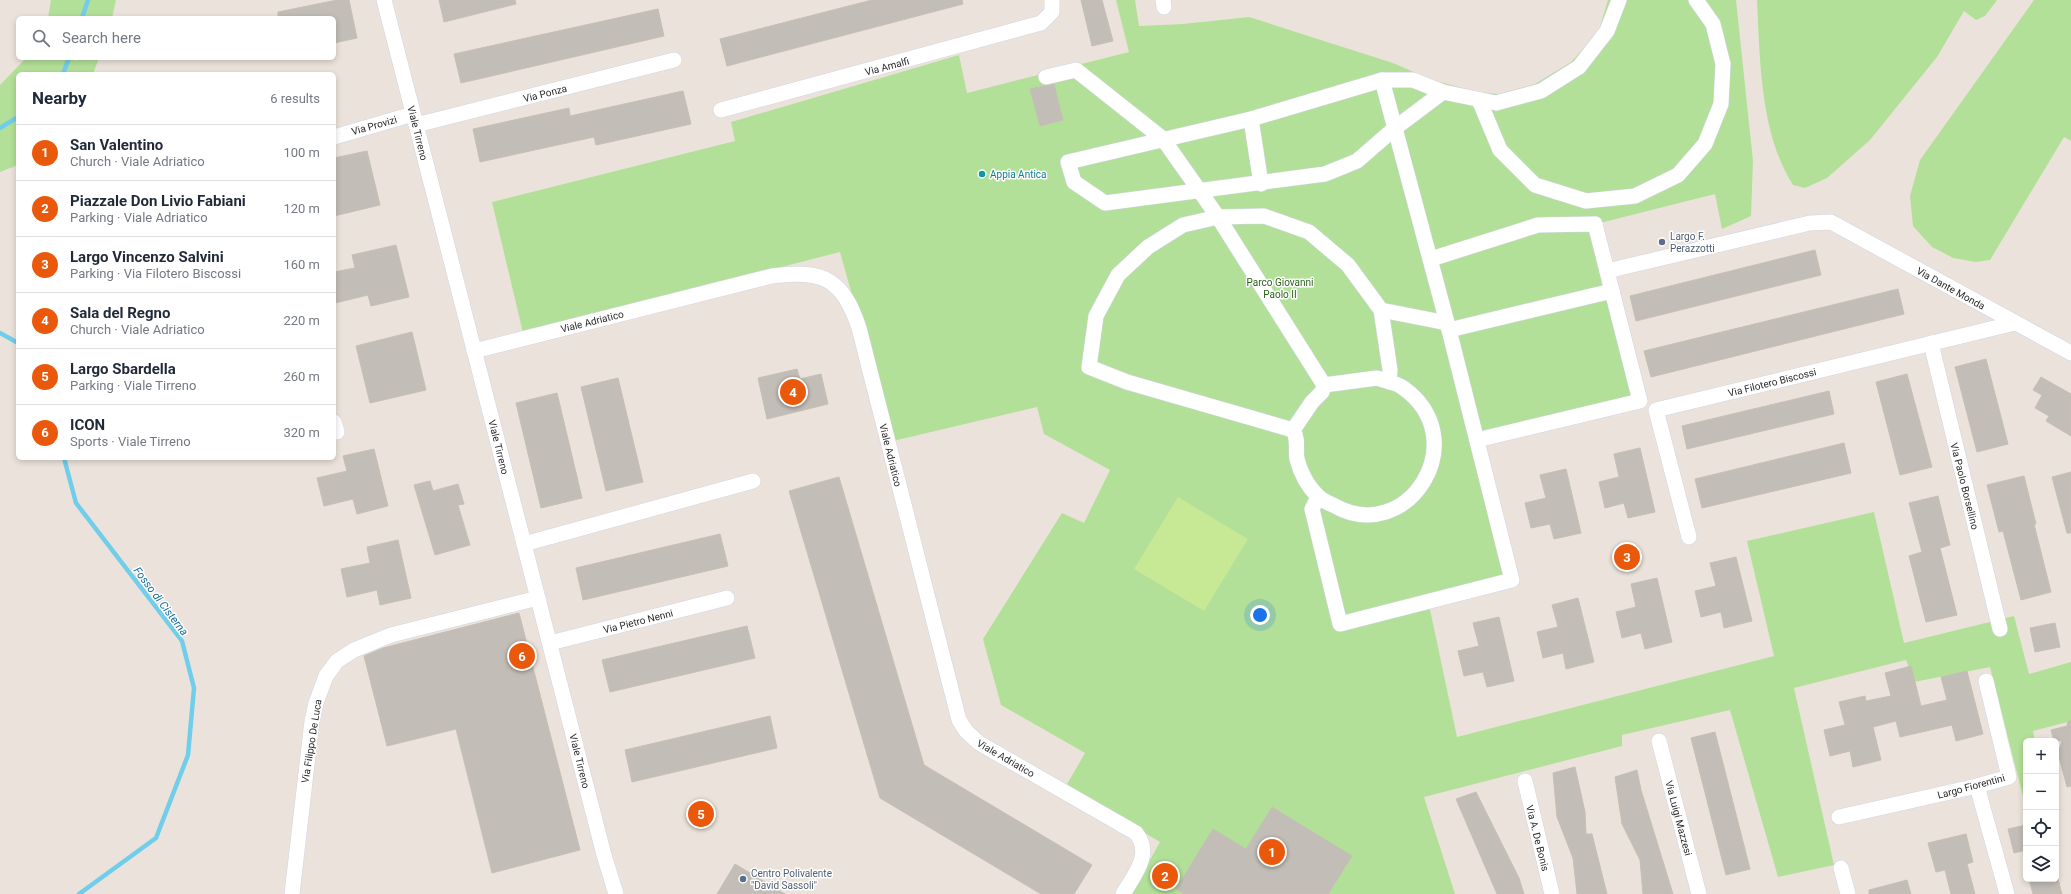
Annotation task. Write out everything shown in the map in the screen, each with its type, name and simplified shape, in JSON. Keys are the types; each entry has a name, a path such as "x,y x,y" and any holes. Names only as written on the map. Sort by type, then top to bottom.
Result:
{"street":[{"name":"Viale Tirreno","path":"384,0 604,855 616,894"},
{"name":"Via Amalfi","path":"721,110 1037,24 1050,16 1052,0"},
{"path":"1443,92 1395,128 1357,161 1325,174 1260,184 1105,203 1074,182 1068,162 1251,119 1382,80 1413,80 1443,92 1496,103 1541,91 1579,67 1607,31 1619,0"},
{"path":"1479,100 1500,150 1535,185 1586,201 1635,196 1678,175 1705,144 1721,104 1723,64 1713,24 1696,0"},
{"name":"Via Ponza","path":"415,120 674,60"},
{"path":"1046,77 1076,70 1164,139 1218,217 1324,384 1322,392 1312,402 1293,430"},
{"path":"1318,497 1312,509 1340,624 1512,580 1431,259 1382,80"},
{"path":"1251,119 1260,184"},
{"name":"Via Provizi","path":"336,137 415,120"},
{"path":"1324,384 1377,378 1402,387 1423,407 1432,427 1435,447 1430,472 1415,495 1390,511 1364,515 1345,512 1318,497 1306,481 1297,460 1297,436 1293,430 1127,382 1088,367 1096,316 1118,275 1148,247 1183,225 1218,217 1264,216 1309,232 1348,264 1381,310 1390,370 1389,382"},
{"name":"Via Dante Monda","path":"1607,271 1810,223 1831,222 2071,353"},
{"path":"1431,259 1538,225 1595,224 1640,401 1476,440"},
{"name":"Viale Adriatico","path":"474,351 772,276 809,275 823,278 838,286 850,302 859,328 959,720 966,731 979,743 1136,833 1143,846 1143,859 1123,894"},
{"path":"1381,310 1448,326 1612,291"},
{"name":"Via Filotero Biscossi","path":"1689,537 1656,410 2015,323"},
{"name":"Via Paolo Borsellino","path":"1931,343 2000,629"},
{"path":"524,544 753,481"},
{"name":"Via Filippo De Luca","path":"292,894 312,721 318,695 329,671 348,653 380,639 538,598"},
{"name":"Via Pietro Nenni","path":"550,643 727,598"},
{"name":"Largo Fiorentini","path":"1838,817 1977,786 2009,777 1986,681"},
{"name":"Via Luigi Mazzesi","path":"1659,742 1699,894"},
{"name":"Via A. De Bonis","path":"1524,782 1552,894"},
{"path":"1977,786 2007,894"},
{"path":"1841,868 1848,894"}],"green space":[{"path":"51,0 116,0 112,16 48,16"},
{"name":"Parco Giovanni Paolo II","path":"1116,0 1135,0 1139,26 1183,24 1249,17 1393,63 1432,80 1478,92 1499,94 1535,84 1571,62 1598,33 1608,0 1736,0 1753,161 1751,216 1722,229 1715,194 1596,224 1640,401 1477,440 1512,580 1428,600 1457,737 1774,656 1747,541 1874,512 1904,643 2014,616 2029,674 2071,662 2071,721 2033,731 2034,738 2023,738 2023,796 1990,667 1914,682 1906,660 1794,688 1834,865 1778,877 1730,710 1622,735 1622,746 1424,797 1455,894 1131,894 1160,842 1066,786 1085,753 1001,705 983,639 1062,513 1084,523 1110,470 1044,434 1037,407 893,441 840,252 523,333 492,202 735,141 731,122 959,55 967,93 1129,52"},
{"path":"1757,0 1997,0 1985,16 1976,20 1964,11 1937,57 1870,140 1827,178 1805,188 1793,185 1782,165 1774,143 1768,119 1761,71"},
{"path":"2034,0 2071,0 2071,141 2064,137 1990,260 1976,262 1953,258 1932,247 1913,226 1910,196 1920,160"},
{"path":"24,60 98,60 94,72 16,72 16,166 0,172 0,85"},
{"path":"1178,497 1248,539 1204,611 1134,569"}],"building":[{"path":"337,0 349,0 357,38 336,43 336,16 278,16 278,12"},
{"path":"439,0 515,0 516,4 444,22"},
{"path":"872,0 962,0 963,4 727,66 720,39"},
{"path":"1081,0 1102,0 1113,41 1092,46"},
{"path":"658,9 664,36 461,83 454,54"},
{"path":"1054,84 1063,120 1040,126 1030,89"},
{"path":"683,91 691,124 596,145 594,137 480,162 473,129 569,108 570,116"},
{"path":"367,151 380,205 336,216 336,158"},
{"path":"396,245 409,297 371,306 368,295 336,303 336,272 355,268 352,255"},
{"path":"1815,250 1821,275 1636,321 1630,296"},
{"path":"1898,289 1904,314 1651,377 1644,351"},
{"path":"412,332 426,390 370,403 356,346"},
{"path":"1986,359 2008,444 1977,452 1955,367"},
{"path":"797,369 800,379 821,374 828,404 767,419 758,378"},
{"path":"1907,374 1932,467 1900,475 1876,382"},
{"path":"2041,377 2071,394 2071,436 2046,421 2049,416 2035,408 2042,395 2033,390"},
{"path":"618,378 643,482 606,491 581,387"},
{"path":"1829,391 1834,414 1687,449 1682,426"},
{"path":"557,393 582,498 541,508 516,403"},
{"path":"1844,443 1851,473 1702,508 1695,479"},
{"path":"1640,448 1655,512 1628,518 1624,503 1605,508 1599,482 1619,477 1614,454"},
{"path":"374,449 388,506 357,514 353,499 324,506 317,478 347,471 343,456"},
{"path":"1566,469 1581,533 1554,539 1550,524 1531,528 1525,503 1546,498 1540,475"},
{"path":"2071,472 2071,533 2067,533 2052,477"},
{"path":"2024,476 2051,592 2021,600 2003,531 1999,532 1987,485"},
{"path":"839,477 924,765 1092,865 1074,894 1041,894 880,798 789,491"},
{"path":"430,481 433,491 458,484 464,504 458,505 470,545 435,555 414,485"},
{"path":"1938,496 1950,545 1940,548 1957,615 1926,622 1909,556 1922,552 1909,503"},
{"path":"720,534 728,566 583,600 576,568"},
{"path":"398,540 411,598 380,605 377,590 347,597 341,569 370,563 367,547"},
{"path":"1736,557 1752,621 1724,628 1721,612 1701,617 1695,591 1716,586 1710,563"},
{"path":"1657,578 1672,642 1645,649 1641,633 1622,638 1616,612 1636,607 1631,584"},
{"path":"1578,598 1594,662 1566,669 1563,653 1543,658 1537,632 1558,627 1552,605"},
{"path":"519,613 580,850 492,873 456,729 387,746 364,656 383,648"},
{"path":"1499,617 1514,681 1487,687 1483,672 1464,676 1458,651 1479,646 1473,623"},
{"path":"2055,623 2060,647 2035,652 2030,628"},
{"path":"747,626 755,658 610,692 602,660"},
{"path":"1911,666 1921,706 1947,700 1941,677 1967,671 1983,734 1956,741 1952,725 1900,737 1896,721 1873,727 1881,760 1853,767 1850,751 1830,756 1824,730 1845,725 1839,702 1865,696 1866,701 1891,696 1885,673"},
{"path":"770,716 777,748 632,782 625,750"},
{"path":"2068,721 2071,721 2071,786 2067,787 2059,757 2059,750 2062,741 2059,741 2059,738 2053,738 2051,730 2067,726"},
{"path":"1715,732 1750,869 1726,875 1691,738"},
{"path":"1575,767 1585,812 1586,834 1592,834 1607,894 1577,894 1573,858 1557,817 1553,773"},
{"path":"1637,770 1641,790 1673,894 1643,894 1640,860 1622,824 1615,777"},
{"path":"1476,792 1519,878 1524,894 1497,894 1456,799"},
{"path":"1272,807 1352,856 1328,894 1184,894 1176,889 1213,829 1246,849"},
{"path":"2023,826 2023,851 2014,853 2008,829"},
{"path":"1966,834 1973,862 1967,864 1975,894 1951,894 1945,870 1936,872 1928,843"},
{"name":"Centro Polivalente \"David Sassoli\"","path":"735,864 785,894 717,894"},
{"path":"1907,880 1911,894 1869,894 1869,890"},
{"path":"2030,882 2059,882 2062,894 2033,894"}],"waterway":[{"name":"Fosso di Cisterna","path":"83,16 88,0"},
{"name":"Fosso di Cisterna","path":"64,72 68,60"},
{"name":"Fosso di Cisterna","path":"0,128 16,118"},
{"name":"Fosso di Cisterna","path":"0,333 16,342"},
{"name":"Fosso di Cisterna","path":"65,460 76,503 182,641 194,688 188,755 156,838 79,894"}],"place":[{"name":"Appia Antica","path":"982,174"},
{"name":"Largo F. Perazzotti","path":"1662,242"},
{"name":"Sala del Regno","path":"793,392"},
{"name":"Largo Vincenzo Salvini","path":"1627,557"},
{"name":"ICON","path":"522,656"},
{"name":"Largo Sbardella","path":"701,814"},
{"name":"San Valentino","path":"1272,852"},
{"name":"Piazzale Don Livio Fabiani","path":"1165,876"},
{"name":"Centro Polivalente \"David Sassoli\"","path":"743,879"}]}
